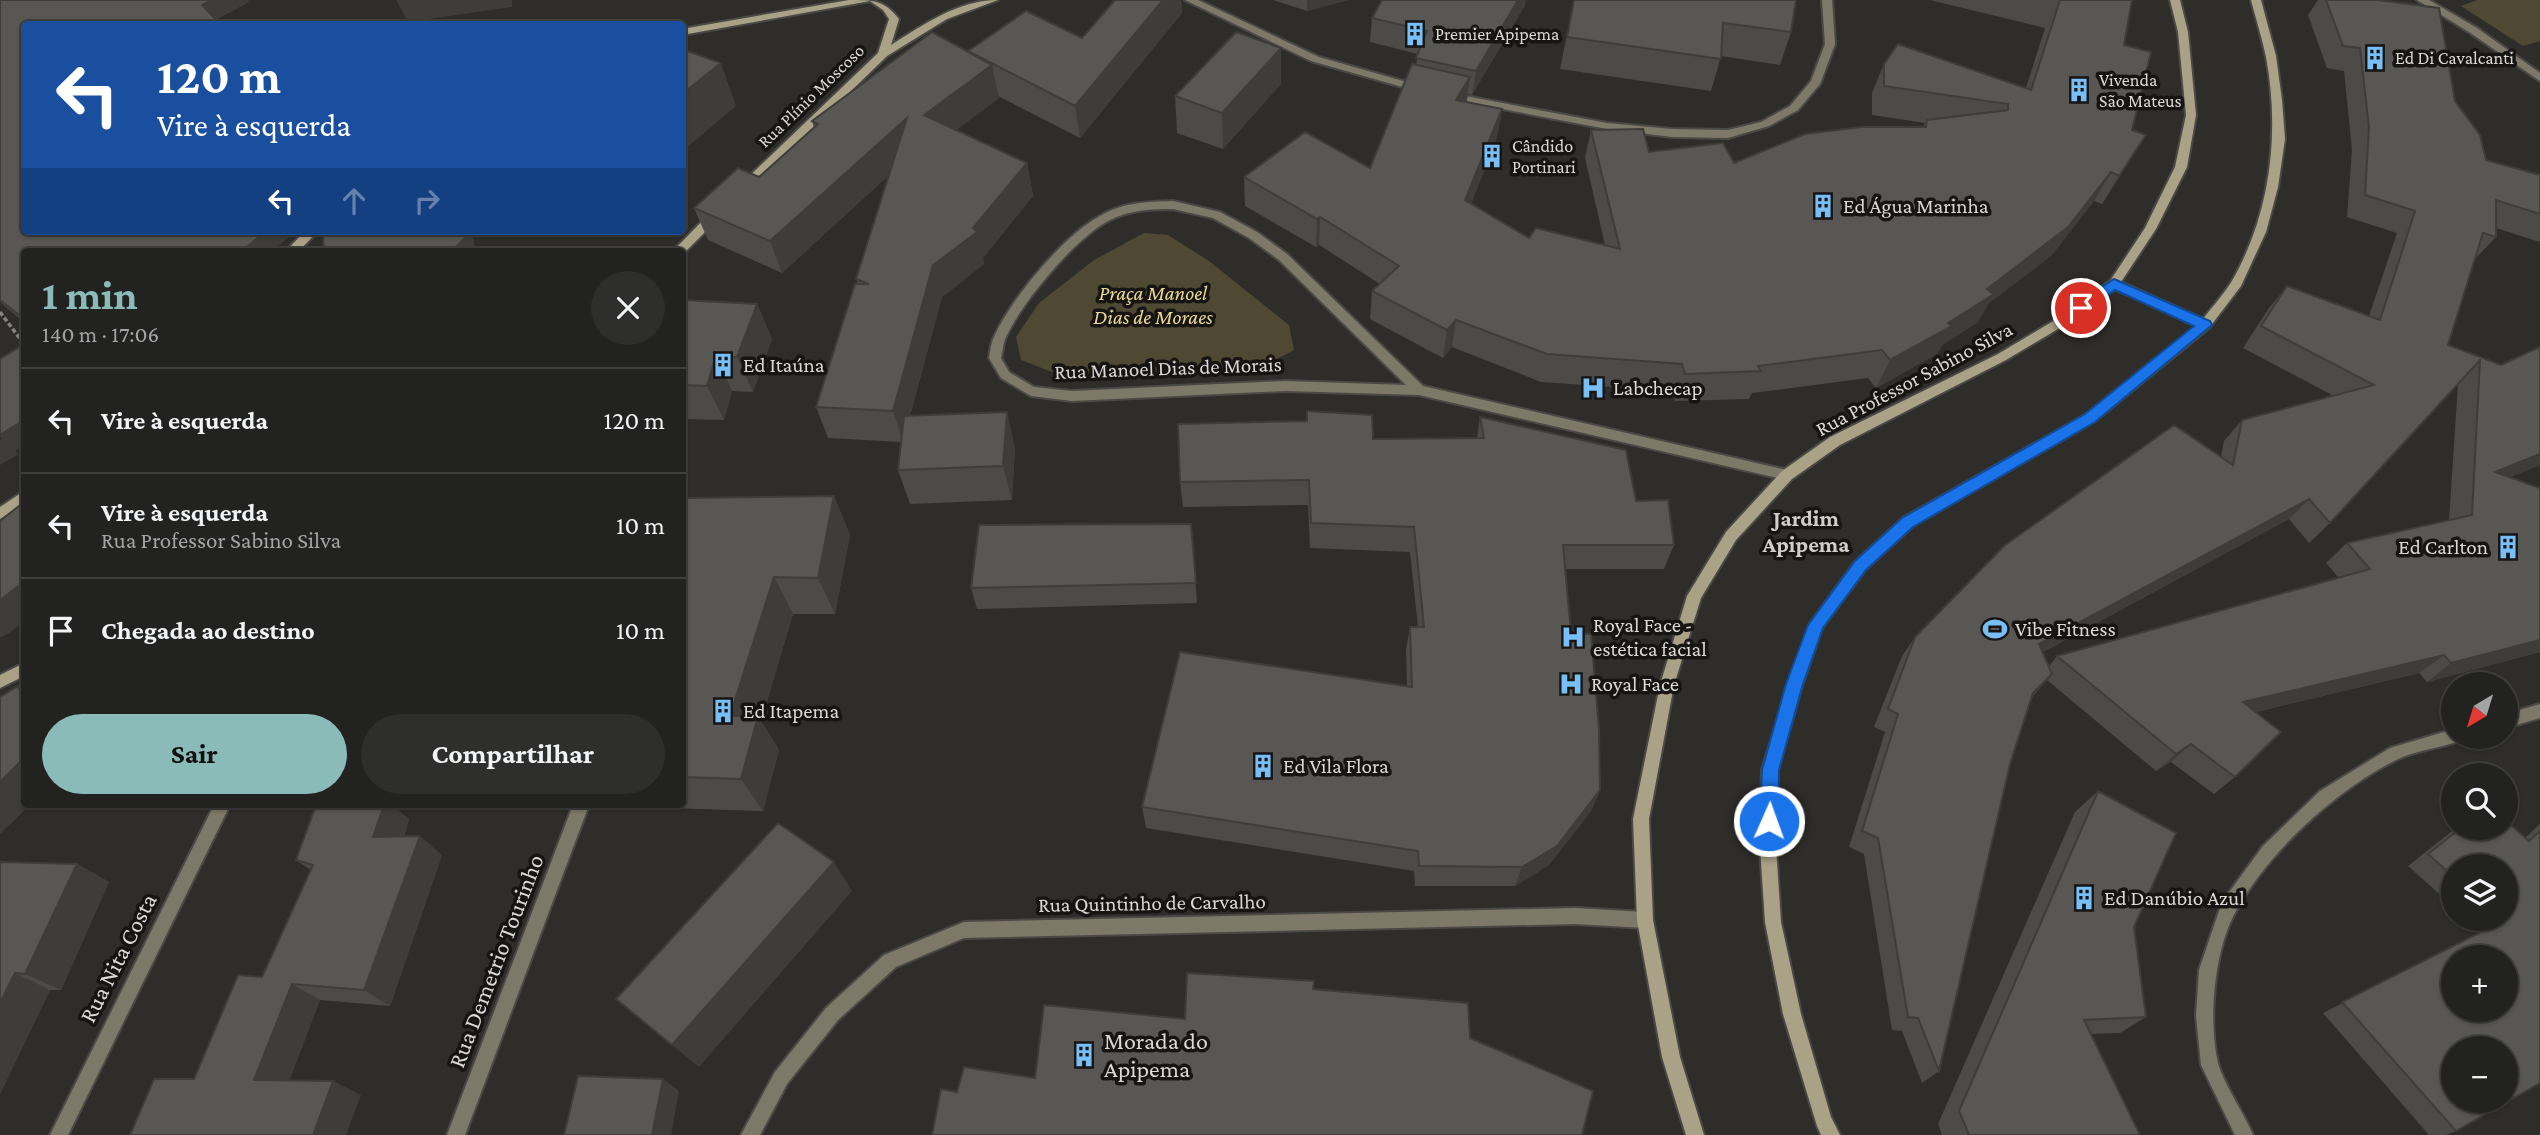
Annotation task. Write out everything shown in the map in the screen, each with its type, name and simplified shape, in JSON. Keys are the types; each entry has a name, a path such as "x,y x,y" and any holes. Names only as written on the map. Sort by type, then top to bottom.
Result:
{"main road":[{"path":"686,31 866,0"},
{"path":"874,0 887,8 894,19 883,54"},
{"name":"Rua Plínio Moscoso","path":"737,194 883,54 943,17 993,0"},
{"name":"Rua Professor Sabino Silva","path":"1695,1135 1671,1057 1646,920 1642,819 1667,685 1694,596 1731,536 1787,475 1835,442 2003,357 2064,320 2114,284 2150,229 2181,167 2191,116 2183,32 2175,0"},
{"path":"1831,1135 1823,1120 1792,1014 1773,922 1768,847 1770,770 1795,684 1816,625 1860,565 1908,522 2090,418 2205,325 2237,283 2260,232 2272,187 2279,139 2271,56 2256,0"},
{"path":"682,248 727,204"},
{"path":"295,248 308,235"},
{"path":"2114,284 2205,325"},
{"path":"0,514 21,498"},
{"path":"0,682 21,670"}],"street":[{"path":"1190,0 1315,59 1391,83 1429,91"},
{"path":"1442,94 1607,127 1672,133 1728,134 1765,124 1794,108 1816,82 1829,44 1828,0"},
{"path":"2422,0 2473,30 2540,78"},
{"name":"Rua Manoel Dias de Morais","path":"1419,390 1283,257 1216,215 1173,205 1136,206 1104,218 1070,244 1018,306 999,338 995,358 1005,375 1031,391 1072,396 1286,386 1419,390 1787,475"},
{"path":"2518,717 2540,711"},
{"path":"2244,1135 2210,1065 2205,1016 2207,970 2228,908 2270,851 2326,796 2395,753 2441,740"},
{"name":"Rua Nita Costa","path":"60,1135 220,808"},
{"name":"Rua Demetrio Tourinho","path":"456,1135 580,808"},
{"name":"Rua Quintinho de Carvalho","path":"750,1135 781,1077 832,1014 890,961 964,930 1575,916 1646,920"}],"path":[{"path":"0,312 21,340"}],"green space":[{"path":"2477,0 2540,0 2540,41 2523,46 2461,6"},
{"name":"Praça Manoel Dias de Moraes","path":"1144,233 1168,235 1209,261 1289,325 1294,350 1264,366 1210,372 1052,372 1021,360 1016,337 1039,303 1094,260"}],"building":[{"path":"0,0 212,0 202,5 217,21 21,21 21,235 261,235 246,248 21,248 21,317 0,300"},
{"path":"1115,0 1163,0 1075,106 968,51 1026,11 1082,38"},
{"name":"Premier Apipema","path":"1382,0 1518,0 1476,71 1416,58 1427,31 1372,18"},
{"path":"1574,0 1796,0 1791,32 1723,23 1721,59 1567,37"},
{"path":"2060,0 2132,0 2124,45 2151,52 2132,130 2146,135 2119,176 2111,172 2068,227 1987,289 1994,294 1948,323 1952,326 1890,360 1882,350 1758,366 1761,371 1685,374 1682,364 1547,354 1456,320 1447,330 1372,291 1399,266 1320,217 1317,219 1244,177 1305,132 1370,168 1412,64 1470,77 1456,100 1502,109 1465,200 1529,238 1536,228 1620,249 1591,130 1643,129 1649,152 1723,143 1734,163 1805,134 1861,127 1926,127 1927,120 2008,110 2008,104 1884,86 1884,64 1898,44 2031,90"},
{"path":"2326,0 2377,0 2439,8 2455,101 2480,135 2486,160 2540,175 2540,214 2496,200 2496,237 2483,233 2448,345 2501,365 2540,347 2540,454 2495,472 2540,488 2540,640 2451,663 2444,655 2243,702 2281,732 2235,777 2191,744 2176,754 2057,656 2370,569 2347,543 2472,515 2480,360 2330,523 2309,499 2039,644 2052,674 2033,693 2010,764 1939,1071 1918,1018 1908,1017 1878,838 1862,831 1898,714 1888,709 1915,637 2004,546 2174,425 2233,465 2242,420 2374,385 2261,326 2287,286 2380,320 2415,211 2365,195 2369,127 2360,48 2343,46"},
{"path":"932,32 992,65 924,115 1027,163 973,228 977,232 933,265 893,411 816,407 855,284 869,284 856,279 907,118 770,241 694,208 738,168 759,177 818,124 812,121"},
{"path":"1236,32 1281,48 1222,113 1175,96"},
{"path":"686,50 721,63 686,91"},
{"path":"323,235 466,237 455,248 324,248"},
{"path":"686,300 757,304 737,357 716,356 707,386 686,385"},
{"path":"21,346 21,422 0,435 0,359"},
{"path":"1307,411 1372,415 1373,439 1484,438 1480,417 1626,450 1636,501 1668,500 1674,545 1563,545 1571,633 1591,634 1599,729 1600,790 1557,846 1522,867 1419,866 1418,851 1142,807 1180,652 1412,687 1410,627 1424,627 1414,527 1311,523 1309,480 1180,482 1178,424 1307,421"},
{"path":"1007,412 1003,466 898,470 904,416"},
{"path":"834,496 818,578 774,577 730,716 758,716 741,779 686,777 686,498"},
{"path":"21,504 21,584 0,600 0,521"},
{"path":"1191,524 1196,583 971,588 979,525"},
{"path":"18,686 21,692 21,761 0,782 0,697"},
{"path":"2098,791 2176,833 2134,927 2146,1017 2084,1020 2140,1135 1969,1135 1959,1111"},
{"path":"315,808 383,808 373,837 420,836 364,990 292,984 254,1080 333,1081 313,1135 130,1135 154,1079 194,1079 238,975 262,977 313,865 296,860"},
{"path":"778,823 834,862 672,1045 616,999"},
{"path":"2518,831 2529,841 2540,831 2540,1083 2518,1096 2518,1036 2441,1036 2441,1113 2488,1113 2456,1131 2342,1002 2441,952 2441,1022 2518,1022 2518,945 2455,945 2483,931 2518,931 2518,854 2441,854 2441,866 2428,854 2446,840 2518,840"},
{"path":"0,862 77,864 25,974 15,973 0,1003"},
{"path":"1187,973 1314,981 1313,989 1468,1003 1470,1038 1593,1091 1582,1135 932,1135 941,1089 957,1092 964,1067 1035,1078 1044,1005 1185,1019"},
{"path":"578,1076 663,1079 652,1135 564,1135"}],"place":[{"name":"Premier Apipema","path":"1415,34"},
{"name":"Ed Di Cavalcanti","path":"2375,58"},
{"name":"Vivenda São Mateus","path":"2079,90"},
{"name":"Cândido Portinari","path":"1492,156"},
{"name":"Ed Água Marinha","path":"1823,206"},
{"name":"Ed Itaúna","path":"723,365"},
{"name":"Labchecap","path":"1593,388"},
{"name":"Ed Carlton","path":"2508,547"},
{"name":"Vibe Fitness","path":"1995,629"},
{"name":"Royal Face - estética facial","path":"1573,637"},
{"name":"Royal Face","path":"1571,684"},
{"name":"Ed Itapema","path":"723,711"},
{"name":"Ed Vila Flora","path":"1263,766"},
{"name":"Ed Danúbio Azul","path":"2084,898"},
{"name":"Morada do Apipema","path":"1084,1055"}],"district":[{"name":"Jardim Apipema","path":"1806,531"}],"route":[{"path":"1769,821 1770,770 1795,684 1816,625 1860,565 1908,522 2090,418 2205,325 2114,284 2081,308"}]}
